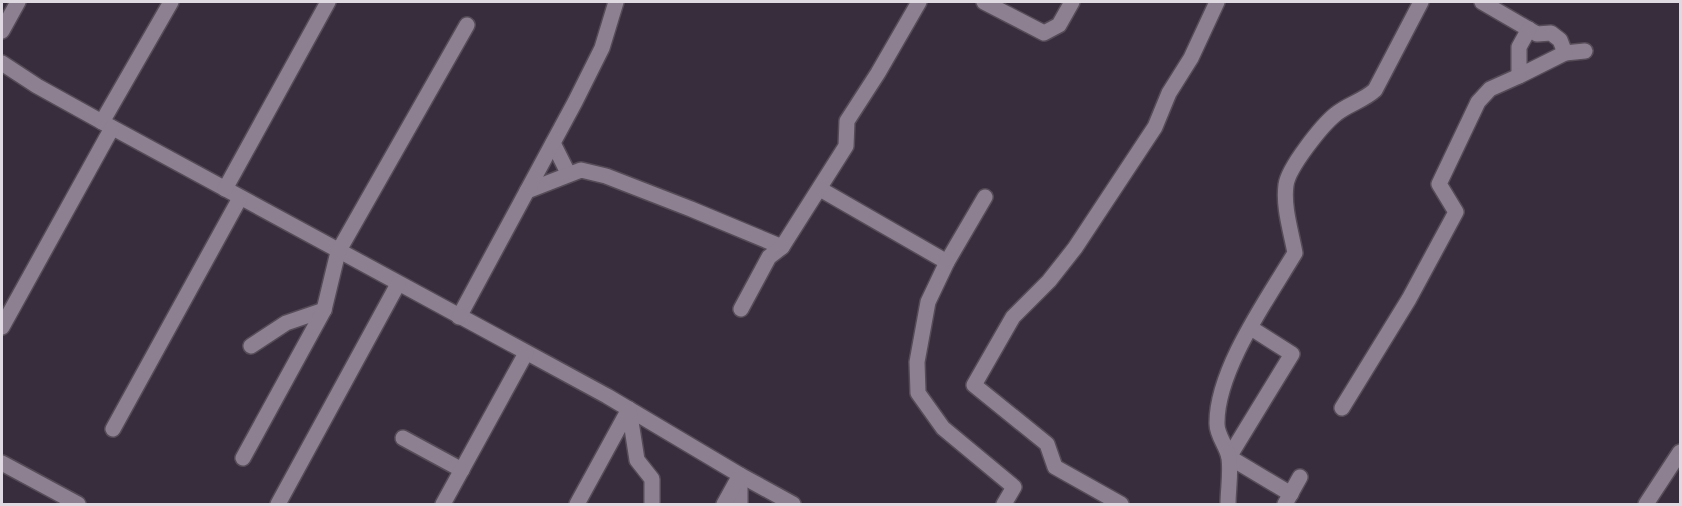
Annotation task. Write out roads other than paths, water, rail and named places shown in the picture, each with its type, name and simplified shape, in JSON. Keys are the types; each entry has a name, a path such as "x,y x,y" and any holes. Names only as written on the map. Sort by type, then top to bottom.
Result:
{"street":[{"path":"2,30 18,2"},
{"path":"2,327 171,2"},
{"path":"225,189 328,2"},
{"path":"459,317 602,48 616,2"},
{"path":"741,309 769,257 782,247 846,146 847,121 878,74 919,2"},
{"path":"984,2 1044,33 1059,25 1072,2"},
{"path":"1121,504 1054,467 1047,444 975,385 1012,316 1049,281 1075,248 1155,127 1169,93 1191,58 1217,2"},
{"path":"1228,504 1229,457 1216,427 1218,398 1230,366 1295,253 1285,202 1286,182 1308,144 1336,113 1367,98 1375,90 1421,2"},
{"path":"1482,2 1537,34 1551,33 1560,40 1565,53"},
{"path":"243,458 324,310 338,252 467,25"},
{"path":"1519,76 1519,48 1528,29"},
{"path":"1342,408 1409,299 1456,212 1439,184 1478,102 1490,89 1565,53 1585,51"},
{"path":"2,63 37,86 338,252 526,352 793,504"},
{"path":"553,143 568,173"},
{"path":"527,190 581,170 606,176 782,247"},
{"path":"820,189 947,262"},
{"path":"985,197 947,262 928,302 917,362 918,393 943,428 1014,487 1004,504"},
{"path":"113,429 240,198"},
{"path":"278,504 398,284"},
{"path":"251,346 286,323 324,310"},
{"path":"1229,457 1292,354 1251,328"},
{"path":"443,504 526,352"},
{"path":"577,504 630,410"},
{"path":"630,410 637,460 652,479 652,504"},
{"path":"403,438 462,470"},
{"path":"1646,504 1680,452"},
{"path":"1229,457 1288,499 1300,477"},
{"path":"2,463 78,504"},
{"path":"724,504 740,475"},
{"path":"740,475 740,504"}]}
